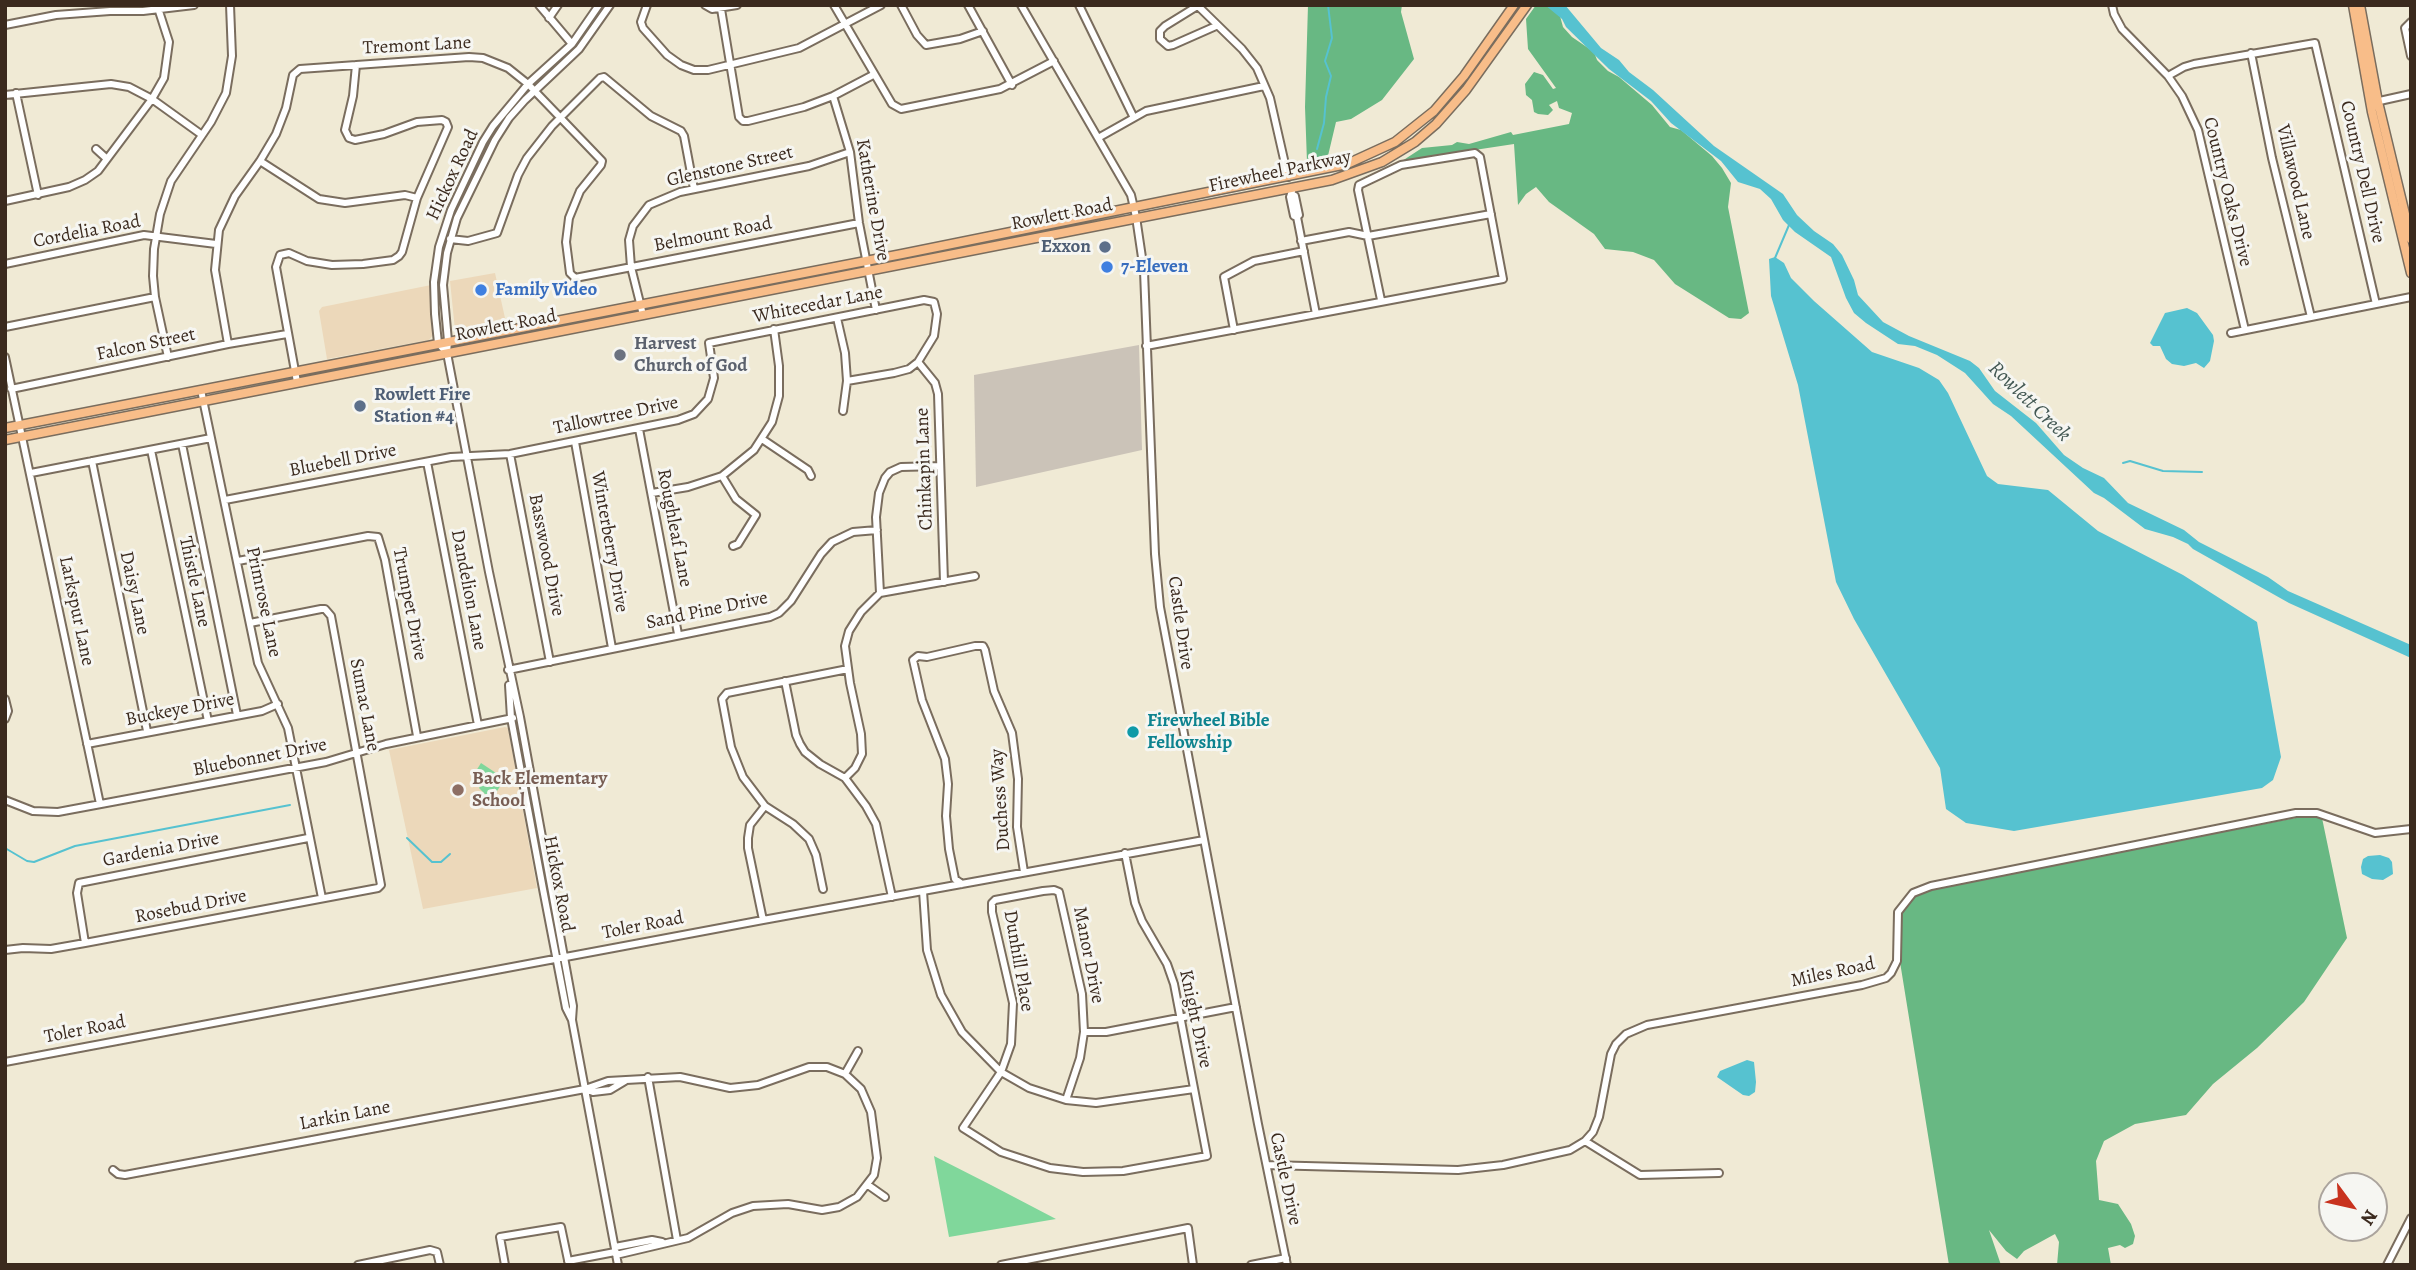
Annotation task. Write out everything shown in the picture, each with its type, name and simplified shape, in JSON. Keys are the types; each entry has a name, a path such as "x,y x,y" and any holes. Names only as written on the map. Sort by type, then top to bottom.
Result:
{"main road":[{"name":"Firewheel Parkway","path":"1135,212 1361,159 1406,134 1447,97 1514,5"},
{"name":"Firewheel Parkway","path":"1135,212 1292,191 1357,172 1389,158 1415,142 1452,108 1527,5"},
{"path":"2353,5 2411,239"},
{"path":"2360,5 2386,173 2411,273"},
{"path":"1249,196 1284,184 1288,177"},
{"name":"Rowlett Road","path":"5,428 970,238 1135,212"},
{"name":"Rowlett Road","path":"5,440 972,250 1135,212"},
{"path":"970,238 972,250"}],"street":[{"path":"5,25 56,15 194,5"},
{"path":"168,357 155,297 153,276 156,235 164,198 171,181 220,108 229,83 232,55 230,5"},
{"path":"539,5 572,44"},
{"path":"549,18 558,5"},
{"name":"Hickox Road","path":"447,353 439,343 434,288 435,268 446,225 493,126 528,84 572,44 599,5"},
{"name":"Hickox Road","path":"538,839 540,826 520,717 508,670 447,353 443,288 450,239 457,218 495,140 509,118 579,49 610,5"},
{"path":"648,5 641,22 643,28 667,55 681,65 708,71 799,48 881,5"},
{"path":"705,5 712,9 737,5"},
{"path":"834,5 891,104 901,109 968,97 1012,85 1054,61"},
{"path":"901,5 917,35 926,45 960,39 983,31"},
{"path":"968,5 1012,85"},
{"name":"Castle Drive","path":"1021,5 1131,195 1135,212 1144,271 1155,554 1160,607 1266,1164 1287,1261"},
{"path":"1079,5 1133,116"},
{"name":"Country Oaks Drive","path":"2112,5 2122,29 2168,76 2182,96 2198,130 2245,330"},
{"path":"1216,26 1174,45 1168,46 1160,39 1160,30 1199,6 1216,26 1248,55 1264,86 1275,117 1288,177"},
{"path":"5,201 69,187 98,171 152,99 164,78 169,47 158,8"},
{"path":"721,9 739,117 743,121 804,107 834,96 873,75"},
{"path":"2411,22 2405,28 2411,55"},
{"name":"Country Dell Drive","path":"2251,53 2315,43 2376,304"},
{"path":"2168,76 2184,67 2251,53"},
{"name":"Villawood Lane","path":"2251,53 2272,158 2311,317"},
{"name":"Tremont Lane","path":"260,161 281,121 293,75 300,69 432,58 483,58 508,68 528,84 599,156 601,165 580,191 569,218 566,242 570,273 573,276"},
{"path":"297,382 276,267 280,255 285,253 307,261 332,265 393,260 399,256 417,198 448,127 442,120 417,122 384,134 355,140 349,138 345,130 353,96 356,65"},
{"path":"450,239 468,241 497,233 527,158 561,117 600,78 609,79 651,116 681,131 694,189"},
{"path":"5,95 111,84 129,87 152,99 202,135"},
{"path":"1098,138 1133,116 1159,107 1264,86"},
{"path":"16,93 38,194"},
{"path":"2375,102 2411,94"},
{"name":"Katherine Drive","path":"834,96 850,152 859,223 876,310"},
{"path":"96,149 107,159"},
{"name":"Glenstone Street","path":"643,315 631,267 629,240 633,226 642,212 666,197 809,166 850,152"},
{"path":"1146,346 1503,279 1480,157 1475,153 1401,165 1359,185 1381,300"},
{"path":"228,344 216,281 216,244 228,208 260,161 319,199 345,203 405,195 417,198"},
{"path":"1292,191 1296,196 1299,215 1296,218 1316,314"},
{"path":"1301,241 1349,232 1368,236 1491,214"},
{"name":"Belmount Road","path":"573,276 575,278 859,223"},
{"name":"Cordelia Road","path":"5,264 113,241 156,235 216,244"},
{"path":"1234,330 1224,276 1254,261 1304,251"},
{"path":"434,288 443,288"},
{"path":"5,327 155,297"},
{"path":"2231,333 2411,297"},
{"name":"Whitecedar Lane","path":"709,343 924,300 934,302 937,314 934,336 918,362"},
{"path":"837,318 845,353 847,381 843,411"},
{"path":"652,493 688,487 722,477 746,458 762,439 772,422 779,396 779,366 774,330"},
{"name":"Falcon Street","path":"11,389 287,334"},
{"name":"Tallowtree Drive","path":"467,455 510,454 686,418 704,406 708,399 714,378 709,343"},
{"name":"Larkspur Lane","path":"5,357 100,804"},
{"path":"847,381 894,373 908,369 918,362"},
{"name":"Chinkapin Lane","path":"918,362 937,389 944,582"},
{"name":"Primrose Lane","path":"201,390 258,663 288,728 321,898"},
{"name":"Roughleaf Lane","path":"639,429 678,634"},
{"path":"31,473 211,438"},
{"path":"762,439 808,470 811,476"},
{"name":"Winterberry Drive","path":"575,442 612,648"},
{"path":"182,444 237,715"},
{"name":"Thistle Lane","path":"150,450 208,720"},
{"name":"Basswood Drive","path":"510,454 550,662"},
{"name":"Bluebell Drive","path":"225,500 467,455"},
{"name":"Daisy Lane","path":"92,461 148,731"},
{"name":"Dandelion Lane","path":"427,462 478,725"},
{"path":"880,593 877,530 879,493 890,472 901,467 940,466"},
{"path":"722,477 736,499 756,515 738,544 733,546"},
{"name":"Sand Pine Drive","path":"508,670 758,620 779,613 796,595 821,554 832,542 853,532 877,530"},
{"name":"Trumpet Drive","path":"238,561 368,536 378,537 385,560 418,736"},
{"path":"845,778 859,760 862,744 845,646 849,631 864,607 880,593 975,576"},
{"name":"Sumac Lane","path":"250,623 321,609 328,611 331,616 381,885"},
{"name":"Duchess Way","path":"962,884 955,879 949,849 945,759 922,700 915,657 983,646 994,691 1012,733 1018,779 1017,827 1024,872"},
{"path":"823,889 816,855 809,839 793,824 765,806 743,777 731,747 722,696 848,669"},
{"name":"Hickox Road","path":"508,670 511,718 522,778 538,839 560,958 566,1008 572,1020 618,1265"},
{"path":"785,681 796,734 805,752 845,778 866,806 878,829 892,897"},
{"path":"5,699 6,718"},
{"name":"Buckeye Drive","path":"87,744 270,709 278,704"},
{"name":"Bluebonnet Drive","path":"5,800 45,813 297,768 418,736 520,717"},
{"path":"522,778 530,782 537,823 540,826"},
{"path":"763,920 747,848 750,825 765,806"},
{"name":"Miles Road","path":"1585,1141 1593,1132 1599,1117 1611,1054 1626,1034 1647,1025 1862,985 1886,978 1897,961 1898,912 1907,899 1920,889 2296,813 2317,813 2375,833 2411,830"},
{"name":"Gardenia Drive","path":"85,943 77,893 79,883 308,838"},
{"name":"Toler Road","path":"5,1062 1204,840"},
{"name":"Knight Drive","path":"1125,853 1135,903 1142,921 1167,964 1174,984 1207,1156"},
{"name":"Rosebud Drive","path":"5,950 51,949 378,888 381,885"},
{"name":"Manor Drive","path":"1024,895 1054,890 1059,892 1082,994 1084,1032 1080,1058 1066,1100"},
{"path":"923,891 927,950 941,995 962,1032 1001,1072 1029,1088 1066,1100 1096,1103 1194,1089"},
{"name":"Dunhill Place","path":"1024,895 995,900 992,903 1014,1013 1011,1044 1001,1072 963,1129 1001,1152 1050,1168 1083,1172 1123,1171 1207,1156"},
{"path":"1084,1032 1106,1032 1236,1007"},
{"path":"505,1265 500,1237 561,1227 569,1263 652,1240 664,1242 688,1238 732,1213 752,1206 788,1204 822,1210 839,1207 857,1197 874,1175 877,1157 871,1112 860,1089 845,1074 858,1051"},
{"name":"Larkin Lane","path":"113,1170 125,1175 585,1088 593,1092 610,1090 626,1080 648,1077 680,1077 730,1088 758,1085 809,1066 827,1067 845,1074"},
{"path":"648,1077 677,1240"},
{"path":"1266,1164 1481,1168 1561,1152 1585,1141 1640,1175 1719,1173"},
{"path":"868,1185 885,1197"},
{"path":"2386,1265 2411,1218"},
{"path":"1001,1265 1027,1262 1188,1228 1193,1265"},
{"path":"358,1265 430,1250 437,1252 440,1265"},
{"path":"1255,1264 1287,1261"}],"shaded area":[{"path":"495,273 505,318 455,330 450,281"},
{"path":"431,285 433,335 429,340 327,359 319,311 322,307"},
{"path":"1139,345 1142,450 976,487 974,375"},
{"name":"Back Elementary School","path":"508,728 537,888 423,909 389,750"}],"green space":[{"path":"1308,5 1402,5 1401,12 1414,59 1382,100 1351,119 1336,122 1327,160 1307,162 1305,107"},
{"path":"1536,5 1546,5 1560,16 1563,27 1572,37 1594,52 1597,60 1608,71 1652,105 1670,127 1681,130 1712,156 1722,168 1731,183 1728,207 1749,313 1741,319 1729,318 1675,284 1654,260 1633,252 1605,249 1594,234 1549,202 1536,187 1526,194 1518,205 1514,144 1402,161 1422,148 1452,145 1457,142 1469,144 1511,132 1513,135 1569,124 1572,113 1559,108 1557,101 1549,105 1553,110 1548,115 1538,114 1534,112 1532,100 1526,95 1525,84 1534,72 1543,75 1553,89 1556,88 1528,49 1526,19"},
{"path":"481,763 505,779 491,800 479,788 486,778 476,771"},
{"path":"2311,815 2322,818 2347,938 2304,1002 2257,1048 2213,1084 2186,1115 2135,1124 2104,1141 2096,1161 2099,1200 2118,1204 2131,1224 2135,1236 2133,1244 2125,1248 2120,1245 2108,1248 2111,1265 2057,1265 2059,1242 2055,1234 2024,1251 2017,1259 2006,1251 1989,1230 2001,1265 1949,1265 1900,962 1900,914 1914,896 1931,888"},
{"path":"934,1156 991,1185 1056,1219 949,1237"}],"water":[{"path":"1545,5 1565,5 1601,48 1619,60 1629,72 1653,90 1714,146 1783,194 1797,215 1833,244 1842,255 1858,295 1883,322 1909,336 1970,361 1979,368 1995,391 2036,423 2064,455 2104,478 2128,503 2184,530 2199,542 2268,577 2288,591 2411,645 2411,658 2289,603 2188,544 2145,529 2094,493 2011,416 1993,404 1965,373 1937,355 1915,346 1898,344 1866,323 1854,313 1846,298 1831,257 1795,232 1783,220 1771,199 1760,189 1738,182 1721,161 1671,123 1651,101 1609,69 1566,27 1562,19"},
{"path":"1775,257 1784,263 1791,278 1814,301 1872,352 1919,368 1939,380 1948,393 1987,476 1998,484 2048,490 2098,531 2183,575 2257,622 2281,757 2273,780 2262,788 2014,831 1966,823 1946,809 1940,768 1854,619 1836,582 1798,385 1771,296 1769,259"},
{"path":"2187,308 2197,313 2213,335 2210,361 2204,368 2196,363 2184,366 2172,364 2166,359 2160,346 2150,343 2165,313"},
{"path":"2380,855 2392,862 2393,874 2383,880 2362,874 2363,859"},
{"path":"1747,1060 1754,1062 1756,1082 1755,1092 1749,1096 1743,1095 1717,1077 1720,1071"}],"waterway":[{"path":"1317,149 1331,76 1325,61 1332,38 1328,5"},
{"path":"1775,258 1789,225"},
{"path":"2123,463 2130,461 2163,471 2202,472"},
{"path":"5,848 27,861 34,862 75,846 290,805"},
{"path":"407,838 432,862 441,862 450,854"}],"place":[{"name":"Exxon","path":"1105,247"},
{"name":"7-Eleven","path":"1107,267"},
{"name":"Family Video","path":"481,290"},
{"name":"Harvest Church of God","path":"620,355"},
{"name":"Rowlett Fire Station #4","path":"360,406"},
{"name":"Firewheel Bible Fellowship","path":"1133,732"},
{"name":"Back Elementary School","path":"458,790"}],"water label":[{"name":"Rowlett Creek","path":"2029,402"}]}
